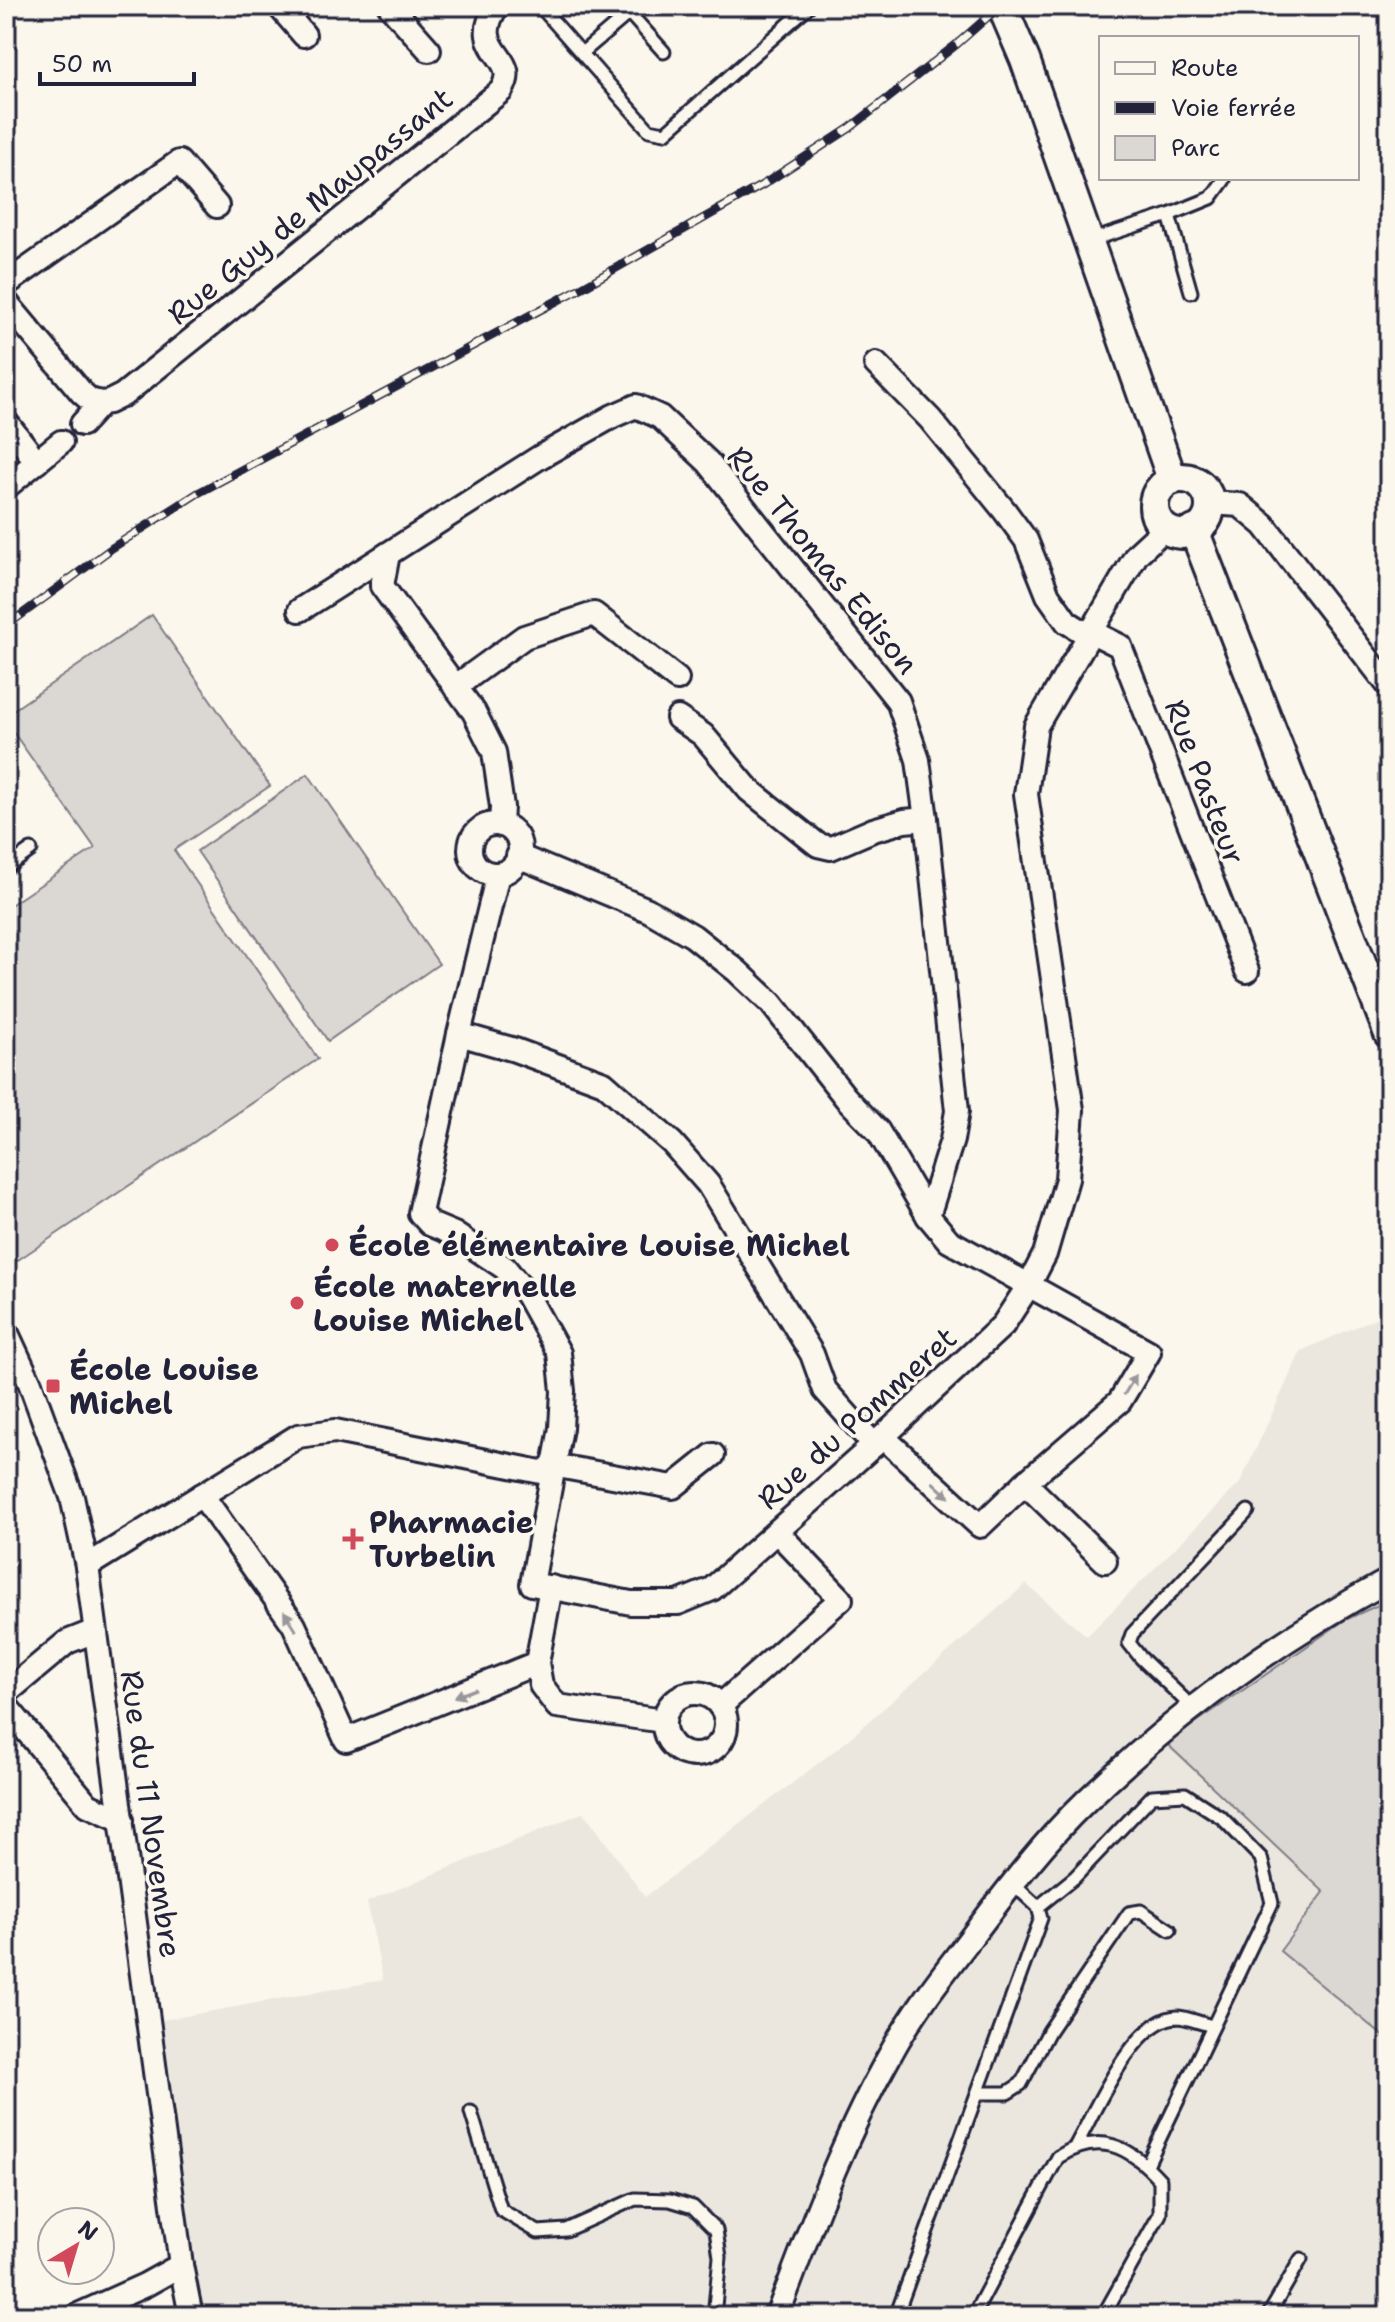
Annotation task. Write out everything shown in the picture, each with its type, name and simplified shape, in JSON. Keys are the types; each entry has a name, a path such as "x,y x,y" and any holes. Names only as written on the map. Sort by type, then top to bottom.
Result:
{"street":[{"path":"279,6 304,35"},
{"path":"390,6 429,50"},
{"name":"Rue Guy de Maupassant","path":"82,424 101,403 123,395 501,91 507,82 507,70 487,40 486,25 497,6"},
{"path":"1002,6 1025,60 1172,479"},
{"path":"6,284 179,162 217,206"},
{"path":"6,302 19,334 90,400 101,403"},
{"name":"Rue Pasteur","path":"876,364 930,419 1004,510 1026,540 1048,595 1067,622 1120,646 1247,971"},
{"name":"Rue Thomas Edison","path":"300,610 477,496 613,416 636,406 660,417 708,462 898,701 918,760 957,1111 952,1140 928,1216"},
{"path":"6,422 37,462"},
{"path":"6,487 61,442"},
{"path":"1178,477 1200,483 1211,503 1205,524 1185,535 1163,530 1153,510 1159,488 1178,477"},
{"path":"1211,503 1240,505 1264,525 1389,686"},
{"name":"Rue du Pommeret","path":"551,1587 631,1603 678,1603 712,1589 879,1441 1003,1325 1029,1285 1045,1254 1067,1179 1072,1110 1026,794 1036,726 1137,554 1163,530"},
{"path":"1194,530 1389,1034"},
{"path":"388,554 382,586 474,712 494,752 502,807 501,825"},
{"path":"455,687 524,637 594,614 677,679"},
{"path":"678,718 703,735 749,790 818,845 831,848 873,830 904,821 926,819"},
{"path":"492,824 510,829 518,838 518,856 509,870 498,874 479,869 470,852 475,833 492,824"},
{"path":"459,1034 515,1050 604,1083 672,1143 716,1197 812,1354 825,1390 879,1441 980,1526 1120,1401 1149,1352 949,1241 928,1216 878,1131 846,1098 771,1003 693,936 648,910 518,856"},
{"path":"498,874 420,1213 430,1224 480,1249 505,1268 527,1295 559,1353 563,1391 561,1428 532,1584 551,1587 537,1663 541,1685 557,1706 664,1721"},
{"name":"Rue du 11 Novembre","path":"6,1331 30,1383 72,1497 87,1566 181,2265 191,2316"},
{"path":"87,1566 298,1436 335,1431 552,1470 673,1487 713,1455"},
{"path":"1025,1483 1105,1561"},
{"path":"202,1495 294,1625 346,1740 537,1663"},
{"path":"720,1706 841,1599 777,1532"},
{"path":"777,2316 848,2133 891,2052 934,1986 1013,1884 1084,1803 1158,1735 1296,1634 1389,1580"},
{"path":"6,1693 67,1642 95,1631"},
{"path":"692,1693 713,1698 727,1724 725,1734 713,1750 704,1754 684,1753 675,1748 665,1731 664,1721 673,1702 692,1693"},
{"path":"6,1706 88,1805 122,1820"},
{"path":"76,2316 181,2265"}],"lane":[{"path":"540,6 649,130 665,133 809,6"},
{"path":"582,53 626,9 664,52"},
{"path":"1089,241 1211,198 1224,180"},
{"path":"1169,215 1191,292"},
{"path":"6,868 31,850"},
{"path":"1193,1708 1129,1643 1132,1634 1248,1511"},
{"path":"1038,1907 1075,1877 1152,1796 1185,1794 1222,1818 1261,1858 1272,1903 1147,2165"},
{"path":"896,2316 1041,1918 1038,1907 1013,1884"},
{"path":"978,2093 1007,2093 1021,2084 1049,2031 1129,1913 1141,1911 1170,1930"},
{"path":"1076,2145 1128,2051 1155,2025 1176,2017 1213,2026"},
{"path":"471,2112 501,2210 538,2232 566,2230 635,2199 670,2200 693,2207 716,2230 720,2257 714,2316"},
{"path":"973,2316 1058,2157 1076,2145 1103,2142 1121,2148 1147,2165 1160,2180 1160,2214 1103,2316"},
{"path":"1268,2316 1301,2259"}],"shaded area":[{"path":"1389,1312 1389,1600 1345,1621 1166,1743 1324,1892 1280,1951 1389,2041 1389,2307 1384,2316 199,2316 189,2268 163,2020 383,1980 367,1902 584,1812 645,1897 843,1744 1026,1584 1087,1636 1240,1483 1301,1351"}],"green space":[{"path":"152,615 270,786 174,850 318,1059 6,1268 6,908 95,848 6,722 6,715"},
{"path":"308,774 439,964 328,1041 197,851"},
{"path":"1389,1600 1389,2041 1280,1951 1324,1892 1166,1743 1345,1620"}],"tunnel":[{"path":"6,344 11,339"}],"railway":[{"path":"6,626 112,548 198,493 581,288 764,184 850,128 1000,6"}],"place":[{"name":"École élémentaire Louise Michel","path":"332,1245"},
{"name":"École maternelle Louise Michel","path":"297,1303"},
{"name":"École Louise Michel","path":"53,1386"},
{"name":"Pharmacie Turbelin","path":"353,1539"}]}
